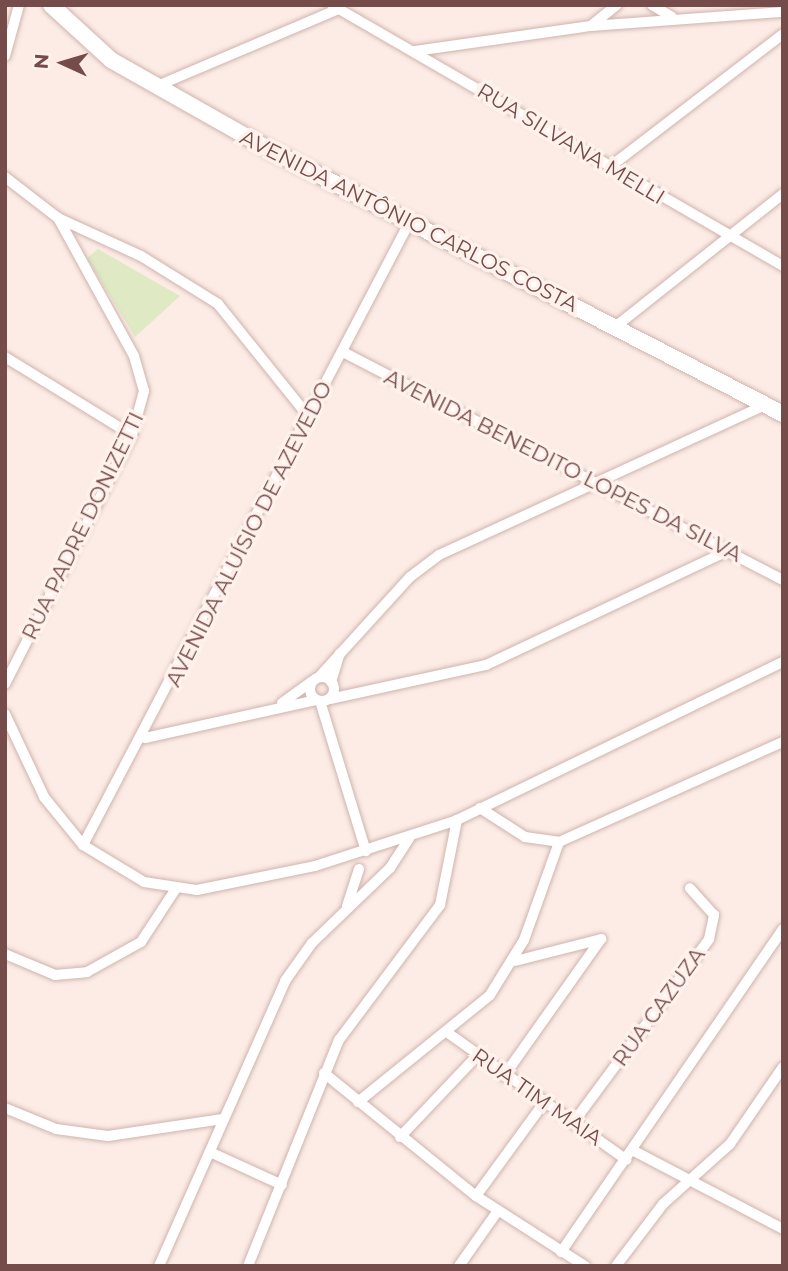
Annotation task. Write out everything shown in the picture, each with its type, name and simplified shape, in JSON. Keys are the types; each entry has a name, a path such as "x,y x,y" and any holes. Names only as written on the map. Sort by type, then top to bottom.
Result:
{"main road":[{"name":"AVENIDA ANTÔNIO CARLOS COSTA","path":"51,5 111,61 410,221 783,414"}],"street":[{"path":"5,56 19,5"},
{"path":"591,26 617,5"},
{"path":"652,5 680,19"},
{"path":"157,86 335,7"},
{"name":"RUA SILVANA MELLI","path":"335,7 611,166 726,237 783,266"},
{"path":"415,51 591,26 783,12"},
{"path":"611,166 783,34"},
{"path":"5,177 58,218 141,256 218,304 308,416"},
{"path":"615,327 783,194"},
{"name":"RUA PADRE DONIZETTI","path":"5,684 132,435 144,391 139,369 58,218"},
{"name":"AVENIDA ALUÍSIO DE AZEVEDO","path":"83,845 145,738 410,221"},
{"name":"AVENIDA BENEDITO LOPES DA SILVA","path":"343,352 783,580"},
{"path":"5,357 132,435"},
{"path":"282,703 315,679 344,644 439,555 765,405"},
{"path":"145,738 282,703 326,695 369,692 506,657 727,551"},
{"path":"344,644 326,695 328,722 366,851"},
{"path":"5,714 44,797 83,845 124,873 175,890 216,887 355,855 409,839 457,820 783,662"},
{"path":"315,679 326,695"},
{"path":"315,679 326,695"},
{"path":"480,808 526,837 559,842 783,742"},
{"path":"248,1266 324,1073 351,1018 430,924 446,886 457,820"},
{"path":"159,1266 285,981 347,906 390,868 409,839"},
{"path":"358,1102 448,1033 514,961 559,842"},
{"path":"386,845 390,868"},
{"path":"355,855 359,869 372,885"},
{"path":"347,906 359,869"},
{"name":"RUA CAZUZA","path":"573,1124 709,939 714,915 690,888"},
{"path":"5,954 55,975 107,965 141,942 175,890"},
{"path":"561,1252 783,929"},
{"path":"504,1076 601,939 514,961"},
{"name":"RUA TIM MAIA","path":"448,1033 573,1124 630,1155 783,1228"},
{"path":"400,1137 477,1056"},
{"path":"616,1266 689,1182 730,1144 783,1067"},
{"path":"324,1073 476,1196 585,1266"},
{"path":"476,1196 543,1104"},
{"path":"5,1108 56,1129 108,1136 223,1119"},
{"path":"209,1152 282,1185"},
{"path":"459,1266 498,1212"}],"green space":[{"path":"98,249 180,296 135,337 87,258"}]}
